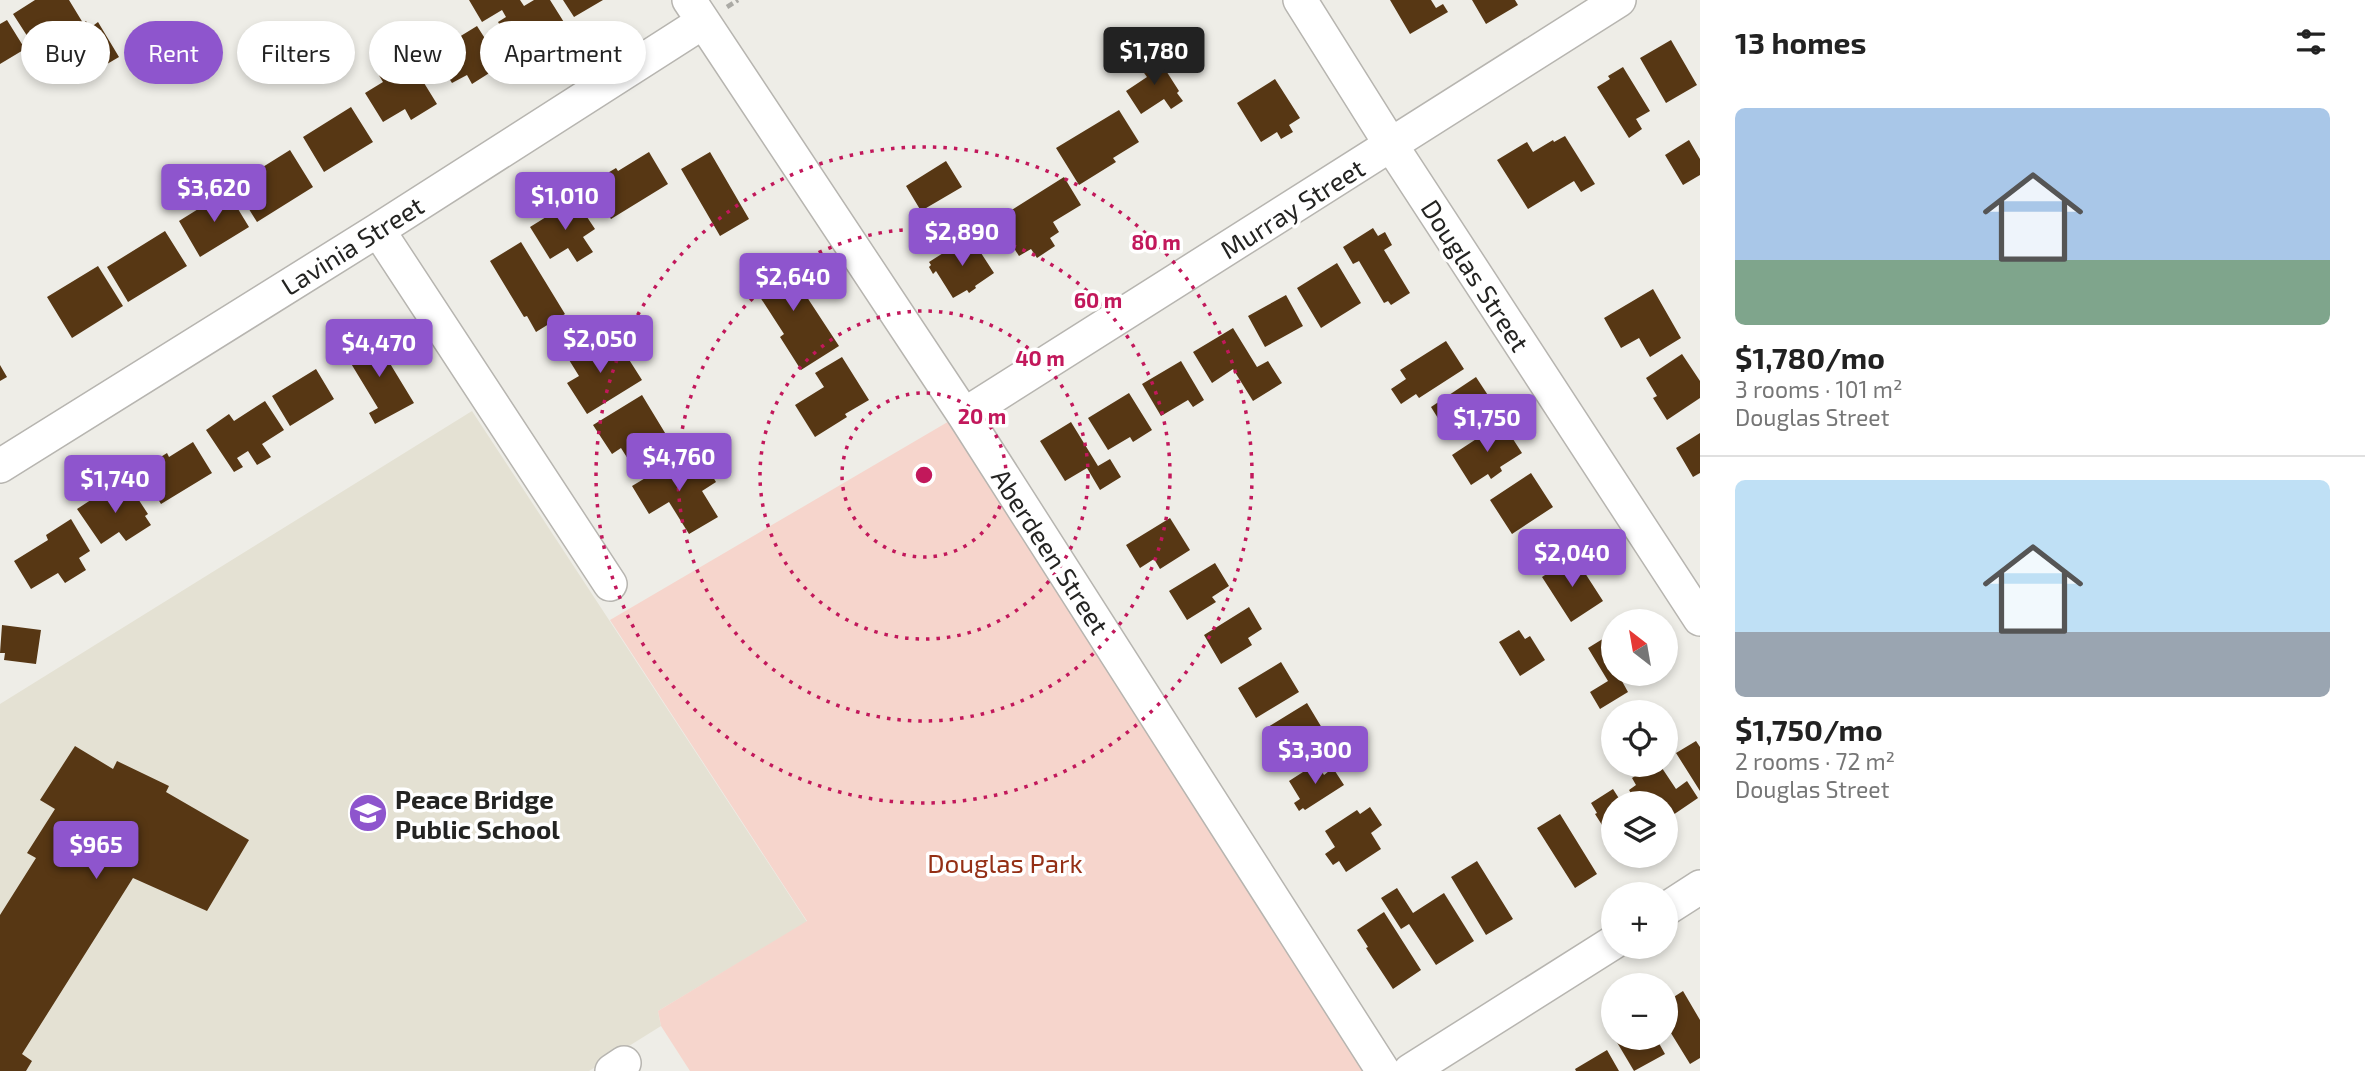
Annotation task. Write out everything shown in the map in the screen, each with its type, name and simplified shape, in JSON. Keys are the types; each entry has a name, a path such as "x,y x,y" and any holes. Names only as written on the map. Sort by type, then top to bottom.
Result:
{"street":[{"name":"Douglas Street","path":"1300,0 1391,145 1700,619"},
{"name":"Murray Street","path":"964,415 1619,0"},
{"name":"Lavinia Street","path":"0,466 378,230 696,11"},
{"name":"Aberdeen Street","path":"696,11 964,415 1383,1071"},
{"path":"378,230 610,584"},
{"path":"1678,901 1700,887"},
{"path":"1410,1071 1601,950"}],"shaded area":[{"name":"Peace Bridge Public School","path":"472,411 807,922 658,1011 661,1026 589,1071 0,1071 0,704"}],"green space":[{"name":"Douglas Park","path":"963,413 1383,1071 690,1071 661,1026 658,1011 807,921 610,620"}],"building":[{"path":"35,0 69,0 82,21 21,21 21,26 13,14"},
{"path":"469,0 520,0 524,6 534,0 550,0 563,21 500,21 506,17 502,10 481,21"},
{"path":"563,0 603,0 574,17"},
{"path":"1390,0 1431,0 1436,8 1443,4 1448,12 1410,34"},
{"path":"1472,0 1515,0 1518,5 1486,24"},
{"path":"7,20 21,43 21,51 0,64 0,24"},
{"path":"477,26 480,31 480,79 472,84 466,76 466,33"},
{"path":"1671,40 1697,85 1666,103 1640,58"},
{"path":"110,42 119,57 110,62"},
{"path":"1156,55 1183,101 1171,109 1164,99 1141,114 1126,91 1147,77 1139,66"},
{"path":"1623,67 1650,111 1636,119 1642,129 1629,138 1597,87"},
{"path":"1275,79 1300,118 1289,125 1293,132 1281,139 1277,132 1261,142 1237,103"},
{"path":"380,84 425,84 437,104 411,120 405,109 383,122 365,93"},
{"path":"351,107 373,142 324,172 303,137"},
{"path":"1119,110 1139,142 1113,158 1116,162 1079,185 1056,148"},
{"path":"1565,136 1595,184 1581,192 1574,181 1528,209 1497,160 1527,142 1533,152"},
{"path":"1689,140 1700,159 1700,175 1683,185 1665,155"},
{"path":"290,150 313,187 257,222 234,185"},
{"path":"649,152 668,184 611,219 589,184 616,168 618,171"},
{"path":"710,152 749,219 720,236 681,169"},
{"path":"946,161 962,187 921,211 906,186"},
{"path":"1064,177 1081,205 1053,222 1059,232 1050,238 1055,246 1037,258 1031,249 1019,256 996,220"},
{"path":"227,191 249,227 200,257 179,221"},
{"path":"575,199 595,229 583,237 593,252 577,262 568,248 550,259 530,227"},
{"path":"1373,228 1378,236 1385,232 1392,245 1384,250 1410,293 1391,305 1388,301 1384,303 1359,261 1353,264 1343,247"},
{"path":"165,231 187,266 128,302 107,267"},
{"path":"970,236 994,273 969,293 967,290 953,298 936,271 933,274 929,262"},
{"path":"521,242 565,314 536,332 490,261"},
{"path":"780,256 839,346 801,370 780,337 784,334 747,277"},
{"path":"1337,263 1361,303 1321,328 1297,288"},
{"path":"98,266 123,306 72,338 47,297"},
{"path":"1653,289 1681,338 1650,357 1639,338 1621,348 1604,318"},
{"path":"1286,295 1303,326 1265,347 1248,316"},
{"path":"1233,328 1257,367 1268,361 1282,383 1253,401 1233,369 1212,383 1193,352"},
{"path":"372,334 414,403 375,424 369,413 378,408 344,352"},
{"path":"594,338 606,357 621,347 642,380 587,414 567,383 579,376 566,355"},
{"path":"1446,341 1464,369 1419,398 1416,394 1401,404 1391,389 1406,379 1400,370"},
{"path":"1682,354 1700,381 1700,398 1667,420 1653,398 1657,396 1646,378"},
{"path":"842,357 869,400 815,437 795,405 824,387 815,373"},
{"path":"1181,361 1204,400 1193,407 1188,400 1161,416 1142,384"},
{"path":"0,365 7,377 0,381"},
{"path":"316,369 334,399 290,426 272,396"},
{"path":"1476,377 1497,409 1451,439 1431,407"},
{"path":"1129,393 1152,430 1133,442 1130,437 1108,450 1088,418"},
{"path":"642,395 676,451 638,475 621,448 612,454 593,425"},
{"path":"265,401 284,430 262,444 271,457 257,465 248,451 237,458 243,467 234,472 206,430 229,414 234,421"},
{"path":"1071,422 1098,466 1110,459 1121,477 1100,490 1087,468 1065,481 1040,441"},
{"path":"1502,422 1522,453 1500,467 1502,471 1491,479 1488,474 1471,485 1452,455"},
{"path":"1700,433 1700,473 1693,477 1676,448"},
{"path":"193,442 212,473 161,504 140,470 167,453 169,457"},
{"path":"682,456 691,472 705,464 716,482 702,491 718,517 689,534 669,502 649,514 632,486"},
{"path":"1531,473 1553,507 1512,534 1490,500"},
{"path":"127,482 148,514 145,516 151,525 126,541 119,532 101,544 77,509 103,492 106,497"},
{"path":"1170,518 1190,550 1160,569 1154,559 1140,568 1126,545"},
{"path":"71,519 90,551 79,558 86,570 65,583 58,573 31,589 14,561 48,540 46,535"},
{"path":"1574,556 1603,601 1571,622 1542,577"},
{"path":"1215,563 1229,586 1212,597 1216,602 1187,620 1169,591"},
{"path":"1249,607 1262,629 1248,638 1252,645 1221,664 1204,635"},
{"path":"2,625 41,630 36,664 4,660 5,653 0,653"},
{"path":"1519,630 1525,639 1530,636 1545,660 1520,676 1499,642"},
{"path":"1601,640 1601,669 1588,648"},
{"path":"1281,662 1299,692 1256,718 1238,688"},
{"path":"1601,685 1625,686 1628,692 1615,700 1601,700 1600,709 1590,692"},
{"path":"1307,703 1325,733 1281,760 1263,730"},
{"path":"1696,741 1700,747 1700,791 1678,756 1678,752"},
{"path":"75,746 113,769 117,761 169,786 166,792 249,840 207,911 133,878 22,1054 32,1061 26,1071 0,1071 0,915 36,858 27,853 55,809 40,800"},
{"path":"1317,763 1324,775 1333,768 1344,785 1305,810 1303,808 1299,811 1294,803 1300,799 1289,781"},
{"path":"1668,777 1676,789 1687,781 1698,798 1678,812 1678,791 1630,791 1636,785 1632,778"},
{"path":"1601,797 1601,823 1595,814 1597,813 1591,803"},
{"path":"1370,807 1382,825 1371,833 1381,849 1346,872 1339,861 1333,865 1325,854 1335,847 1325,831 1357,810 1360,814"},
{"path":"1560,814 1597,874 1575,888 1537,828"},
{"path":"1477,861 1513,919 1486,935 1451,877"},
{"path":"1397,888 1413,913 1444,893 1474,941 1436,965 1409,924 1401,929 1381,898"},
{"path":"1384,912 1421,970 1393,989 1357,930"},
{"path":"1683,991 1700,1020 1700,1058 1690,1064 1678,1044 1678,994"},
{"path":"1607,1050 1619,1071 1576,1071 1575,1069"},
{"path":"1622,1050 1663,1050 1665,1054 1634,1071"}],"place":[{"name":"Peace Bridge Public School","path":"368,813"}]}
